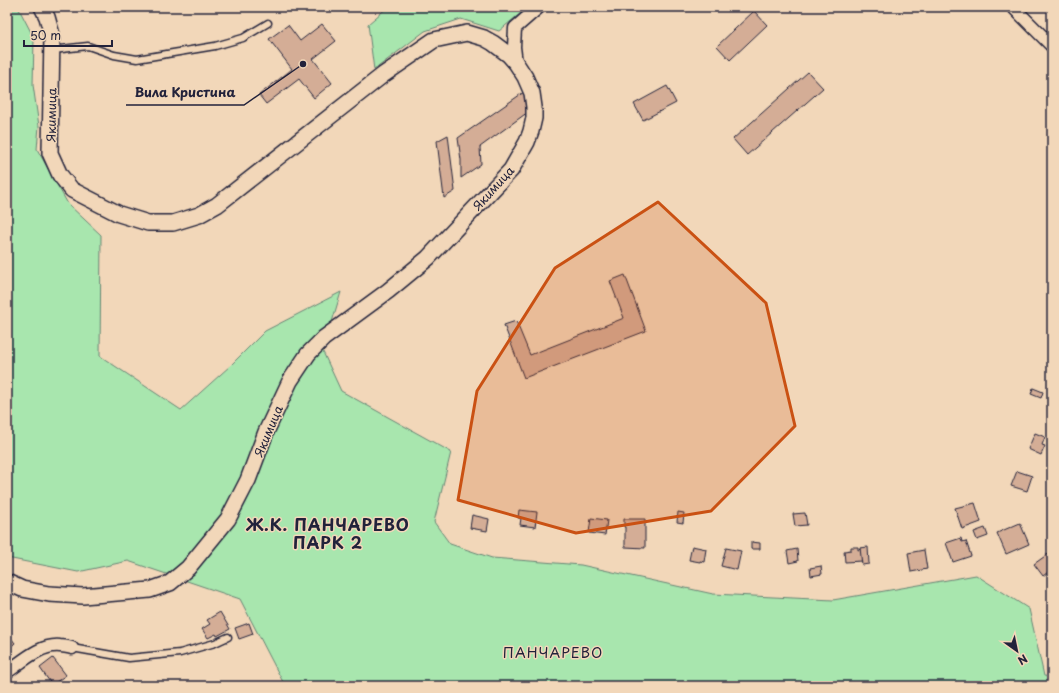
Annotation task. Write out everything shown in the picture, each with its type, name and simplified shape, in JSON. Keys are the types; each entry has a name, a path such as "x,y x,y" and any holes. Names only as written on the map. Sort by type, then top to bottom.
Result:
{"street":[{"name":"Якимица","path":"7,582 22,589 49,594 83,596 150,590 170,583 188,568 228,519 248,480 266,432 290,381 308,354 324,338 388,291 428,258 511,170 529,137 534,118 532,93 525,77 516,63 493,43 484,38 467,33 434,40 383,75 217,205 199,215 173,223 148,223 119,214 72,190 60,175 50,153 52,35 47,17 42,7"},
{"path":"516,63 514,47 515,28 539,7"},
{"path":"1013,7 1052,46"},
{"path":"7,672 45,648 60,646 72,648"}],"lane":[{"path":"52,50 88,46 114,55 137,59 215,46 243,38 268,23"},
{"path":"72,648 129,658 180,653 215,643 228,637"}],"highlighted area":[{"path":"658,202 766,303 795,426 711,511 576,533 458,500 477,391 555,268"}],"green space":[{"path":"7,7 18,7 34,38 33,85 39,126 37,149 68,204 101,235 100,356 181,410 230,366 265,331 341,292 323,352 341,391 451,452 434,522 450,544 492,558 581,565 713,594 833,600 976,575 1029,609 1044,676 1052,677 1052,686 285,686 240,599 128,561 78,572 7,558"},
{"path":"388,7 528,7 499,31 461,19 425,31 374,70 368,24"}],"building":[{"path":"754,11 767,25 730,60 717,46"},
{"path":"322,24 336,41 313,59 332,83 314,98 299,79 266,104 259,95 292,69 269,39 288,25 300,41"},
{"path":"808,72 823,88 747,155 733,139"},
{"path":"667,86 676,103 643,120 634,104"},
{"path":"524,92 528,112 480,147 481,164 461,178 461,160 458,138"},
{"path":"448,135 455,191 444,198 437,141"},
{"path":"625,275 646,331 524,378 504,325 516,321 530,355 624,318 610,281"},
{"path":"1033,388 1043,392 1041,398 1031,394"},
{"path":"1035,433 1045,437 1042,445 1045,446 1041,455 1028,449"},
{"path":"1017,471 1032,476 1027,491 1011,486"},
{"path":"975,503 981,522 962,529 955,508"},
{"path":"519,510 537,512 535,527 520,525 521,518 518,518"},
{"path":"678,512 684,513 683,523 677,522"},
{"path":"805,513 807,525 795,526 793,514"},
{"path":"472,515 489,519 487,531 470,528"},
{"path":"591,518 607,520 605,535 589,533"},
{"path":"624,519 645,519 645,548 625,547"},
{"path":"1020,523 1029,544 1006,554 997,533"},
{"path":"985,528 988,536 977,540 974,532"},
{"path":"961,538 962,542 966,541 971,556 953,562 946,543"},
{"path":"751,542 760,543 760,549 751,549"},
{"path":"692,546 706,549 704,562 689,560"},
{"path":"851,547 858,547 858,550 861,549 862,561 845,562 844,551 851,550"},
{"path":"868,547 869,564 862,565 860,548"},
{"path":"726,548 741,551 737,570 721,566"},
{"path":"797,549 798,561 789,563 787,551"},
{"path":"924,550 927,569 911,572 908,553"},
{"path":"1048,554 1052,559 1052,569 1043,576 1034,564"},
{"path":"821,566 822,574 811,576 810,568"},
{"path":"220,612 230,629 217,636 216,634 208,638 202,629 210,624 207,620"},
{"path":"249,623 253,634 239,639 235,628"},
{"path":"7,633 15,643 7,650"},
{"path":"53,658 66,675 52,685 40,668"}],"place":[{"name":"Вила Кристина","path":"303,64"}],"district":[{"name":"Ж.К. ПАНЧАРЕВО ПАРК 2","path":"328,533"},
{"name":"ПАНЧАРЕВО","path":"553,652"}]}
